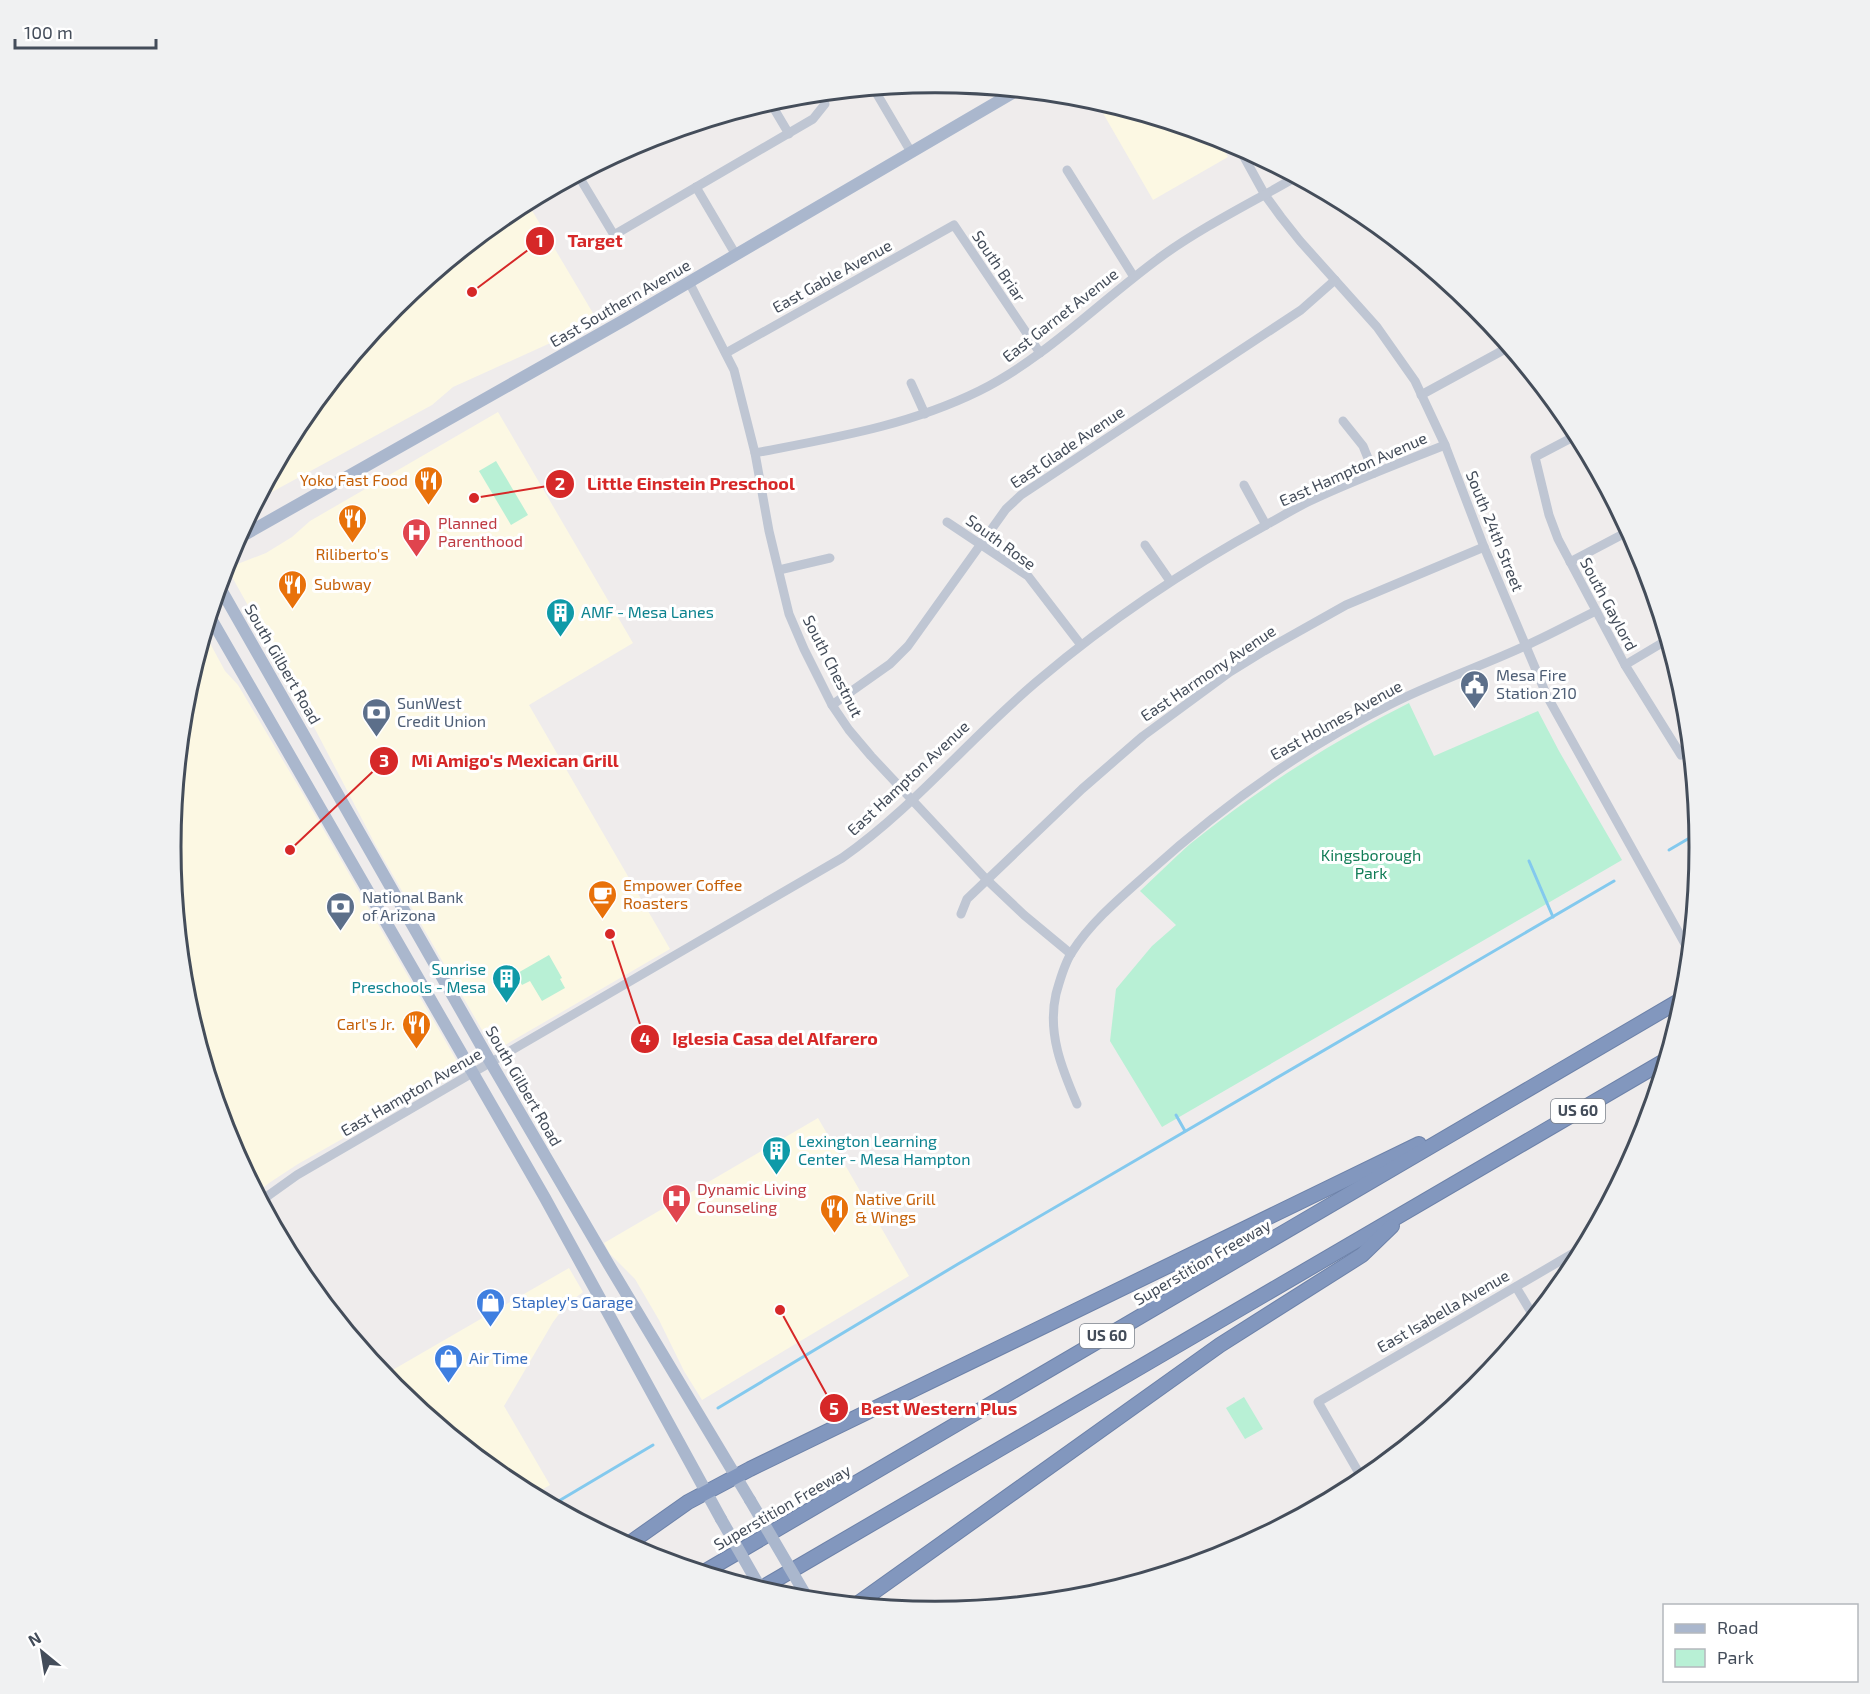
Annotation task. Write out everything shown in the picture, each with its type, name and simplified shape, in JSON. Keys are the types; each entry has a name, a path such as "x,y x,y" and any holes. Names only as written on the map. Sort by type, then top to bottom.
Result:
{"highway":[{"name":"Superstition Freeway","path":"713,1567 1672,1005"},
{"name":"US 60","path":"771,1583 1656,1066"},
{"path":"636,1539 688,1502 736,1476 1510,1100"},
{"path":"866,1597 1220,1345 1362,1255 1409,1210"}],"main road":[{"name":"East Southern Avenue","path":"251,531 736,255 1005,97"},
{"name":"South Gilbert Road","path":"224,596 491,1063 802,1589"},
{"path":"215,625 550,1207 755,1579"}],"street":[{"path":"878,96 911,152"},
{"path":"582,182 614,235 789,134 813,119 825,104"},
{"path":"775,110 789,134"},
{"name":"South 24th Street","path":"1246,160 1265,195 1300,242 1387,340 1422,395 1445,445 1484,547 1526,646 1564,728 1683,941"},
{"path":"1067,170 1134,277"},
{"name":"East Garnet Avenue","path":"755,453 862,433 896,424 977,392 1016,370 1040,353 1164,254 1288,182"},
{"path":"696,187 736,255"},
{"name":"East Gable Avenue","path":"726,353 954,225"},
{"name":"South Briar","path":"954,225 1040,353"},
{"name":"East Glade Avenue","path":"832,705 890,664 908,646 980,543 1006,509 1021,495 1301,310 1335,280"},
{"name":"South Chestnut","path":"689,282 726,353 739,386 789,614 832,705 871,756 986,879 1024,915 1071,954"},
{"path":"1422,395 1502,350"},
{"path":"911,383 925,414"},
{"path":"1343,421 1363,446 1374,473"},
{"name":"South Gaylord","path":"1569,439 1535,457 1549,515 1570,562 1624,665 1683,749"},
{"name":"East Hampton Avenue","path":"268,1196 297,1175 831,865 867,840 1002,710 1081,645 1170,581 1308,502 1445,445"},
{"path":"1244,485 1266,525"},
{"name":"South Rose","path":"947,522 1028,576 1081,645"},
{"path":"1570,562 1621,535"},
{"path":"1145,545 1170,581"},
{"name":"East Harmony Avenue","path":"961,914 967,899 986,879 1082,789 1143,736 1230,672 1346,605 1484,547"},
{"path":"778,570 830,558"},
{"name":"East Holmes Avenue","path":"1077,1104 1059,1060 1055,1041 1056,997 1071,954 1082,938 1154,867 1235,800 1314,746 1388,705 1526,646 1596,611"},
{"path":"1624,665 1661,644"},
{"name":"East Isabella Avenue","path":"1359,1470 1318,1402 1568,1256"},
{"path":"1516,1287 1530,1310"}],"shaded area":[{"path":"1102,112 1177,133 1224,150 1228,157 1153,200"},
{"path":"532,210 597,320 453,387 432,405 270,493 308,428 368,350 438,280 476,249"},
{"path":"498,412 633,643 529,705 670,949 500,1048 495,1048 490,1044 375,844 290,681 232,576 236,565 266,553 292,537 310,521"},
{"path":"210,643 225,671 238,685 303,794 459,1068 455,1075 298,1164 263,1188 238,1136 221,1089 195,994 187,945 181,847 183,798 187,749 195,700"},
{"path":"818,1118 909,1276 702,1400 635,1279 610,1254 604,1243"},
{"path":"569,1268 583,1292 566,1305 553,1322 504,1406 550,1485 542,1490 476,1445 438,1414 393,1370"}],"green space":[{"path":"496,461 528,515 511,525 479,471"},
{"name":"Kingsborough Park","path":"1409,703 1434,756 1538,711 1622,860 1162,1127 1110,1041 1116,989 1152,946 1176,925 1140,891 1190,844 1242,804 1351,734"},
{"path":"549,955 565,988 542,1001 530,981 522,985 516,974"},
{"path":"1244,1397 1263,1429 1245,1439 1226,1408"}],"waterway":[{"path":"1669,850 1689,838"},
{"path":"1529,861 1553,917"},
{"path":"718,1408 958,1264 1614,881"},
{"path":"1176,1115 1185,1131"},
{"path":"559,1501 653,1445"}],"place":[{"name":"Target","path":"472,292"},
{"name":"Little Einstein Preschool","path":"474,498"},
{"name":"Yoko Fast Food","path":"429,506"},
{"name":"Riliberto's","path":"352,544"},
{"name":"Planned Parenthood","path":"417,558"},
{"name":"Subway","path":"293,610"},
{"name":"AMF - Mesa Lanes","path":"560,638"},
{"name":"Mesa Fire Station 210","path":"1475,710"},
{"name":"SunWest Credit Union","path":"376,738"},
{"name":"Mi Amigo's Mexican Grill","path":"290,850"},
{"name":"Empower Coffee Roasters","path":"602,920"},
{"name":"National Bank of Arizona","path":"341,932"},
{"name":"Iglesia Casa del Alfarero","path":"610,934"},
{"name":"Sunrise Preschools - Mesa","path":"507,1004"},
{"name":"Carl's Jr.","path":"416,1050"},
{"name":"Lexington Learning Center - Mesa Hampton","path":"777,1176"},
{"name":"Dynamic Living Counseling","path":"676,1224"},
{"name":"Native Grill & Wings","path":"834,1234"},
{"name":"Best Western Plus","path":"780,1310"},
{"name":"Stapley's Garage","path":"491,1328"},
{"name":"Air Time","path":"448,1384"}]}
